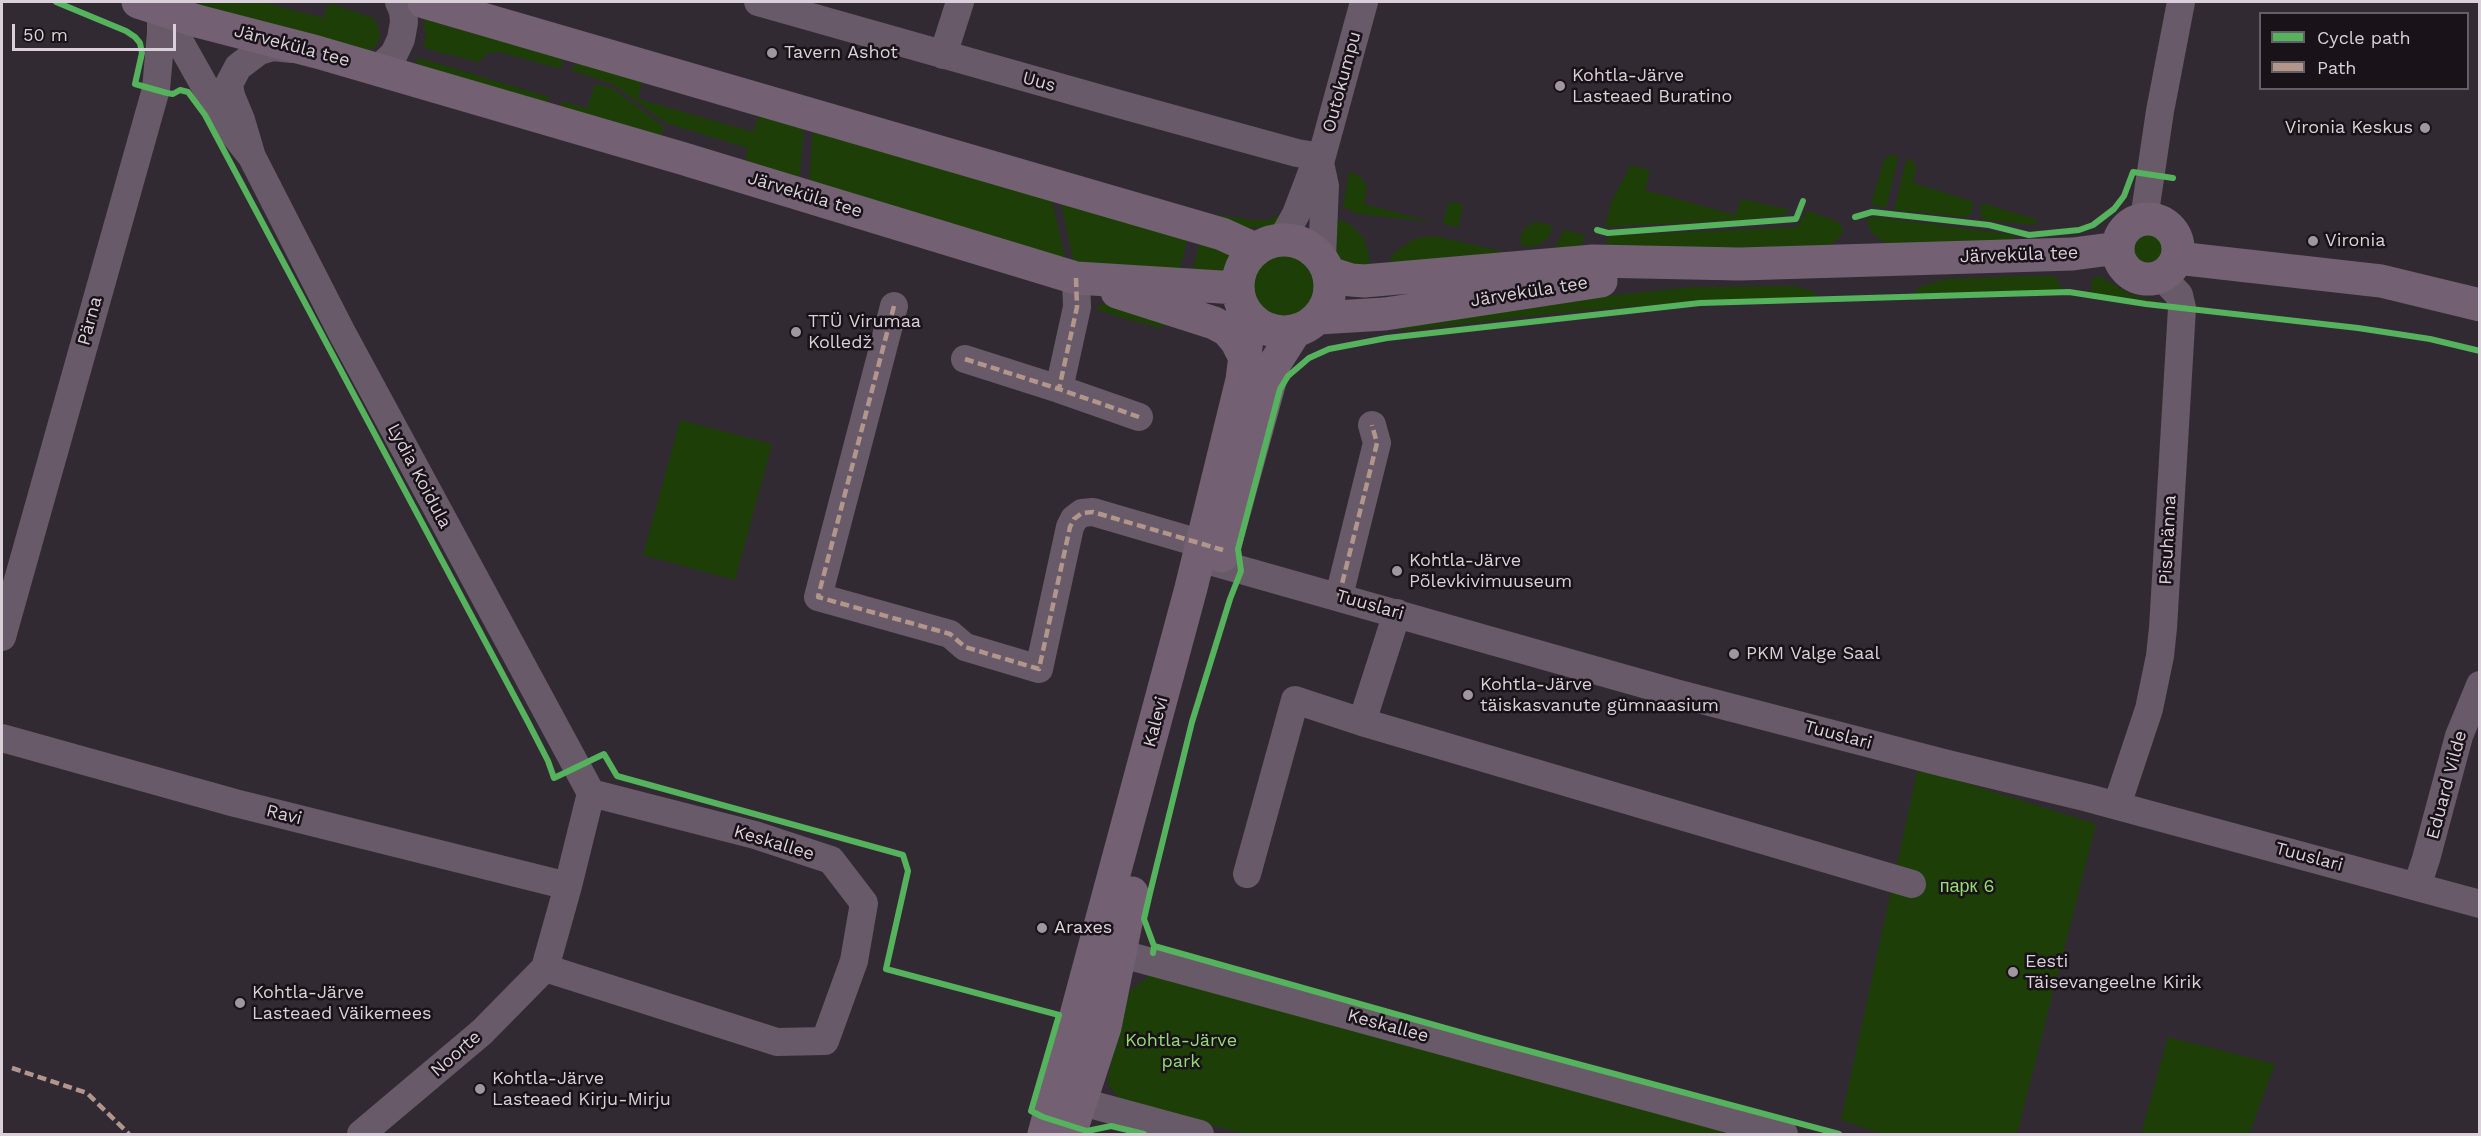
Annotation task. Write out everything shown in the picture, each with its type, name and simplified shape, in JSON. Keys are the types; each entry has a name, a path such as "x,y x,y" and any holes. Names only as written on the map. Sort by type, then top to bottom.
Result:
{"main road":[{"path":"424,2 1222,234 1269,244 1297,241 1310,247 1325,266 1330,289 1327,305 1307,324 1289,332 1273,331 1258,325 1247,315 1239,296 1239,273 1245,260 1269,244"},
{"name":"Järveküla tee","path":"153,4 197,21 317,52 736,174 1076,278 1239,296"},
{"path":"2144,219 2154,219 2171,229 2179,248 2169,267 2151,279 2132,274 2124,267 2118,248 2123,232 2128,226 2144,219"},
{"name":"Järveküla tee","path":"1325,266 1351,280 1364,281 1593,261 1740,264 2073,254 2118,248"},
{"name":"Järveküla tee","path":"1307,324 1596,282 1740,264"},
{"path":"2169,267 2381,281 2480,305"},
{"path":"1076,278 1214,323 1227,330 1237,342 1246,360"},
{"name":"Kalevi","path":"1211,554 1246,360 1246,339 1239,296"},
{"name":"Kalevi","path":"1044,1134 1071,1040 1107,951 1211,554 1275,363 1307,324"},
{"name":"Kalevi","path":"1070,1134 1105,1027 1107,951"}],"street":[{"path":"377,70 394,54 401,39 404,22 399,2"},
{"name":"Uus","path":"759,2 1321,160"},
{"path":"943,55 960,2"},
{"name":"Outokumpu","path":"1269,244 1296,214 1312,172 1321,160 1364,2"},
{"path":"2144,219 2160,111 2181,2"},
{"name":"Lydia Koidula","path":"153,4 226,124 252,157"},
{"name":"Pärna","path":"2,637 156,89 161,33 153,4"},
{"name":"Lydia Koidula","path":"317,52 281,47 265,49 247,58 234,74 230,84 231,96 252,157 341,331 591,793"},
{"name":"Outokumpu","path":"1321,160 1325,186 1325,266"},
{"name":"Pisuhänna","path":"2117,805 2149,709 2161,647 2182,308 2169,267"},
{"path":"1059,389 1077,307 1076,278"},
{"name":"Tuuslari","path":"894,306 818,597 950,634 965,647 1039,669 1070,527 1074,519 1082,513 1093,512 1339,596 1679,694 2117,805 2480,904"},
{"path":"965,359 1139,417"},
{"path":"1339,596 1377,443 1372,424"},
{"path":"1362,722 1397,613"},
{"name":"Eduard Vilde","path":"2417,886 2459,736 2480,685"},
{"path":"1247,874 1295,700 1362,722 1912,884"},
{"name":"Ravi","path":"2,738 235,803 568,886"},
{"path":"545,968 591,793"},
{"name":"Keskallee","path":"545,968 777,1042 825,1041 854,960 864,903 831,860 755,836 591,793"},
{"name":"Keskallee","path":"1107,951 1784,1134"},
{"name":"Noorte","path":"361,1134 482,1032 545,968"},
{"path":"1071,1040 1068,1075 1073,1091 1082,1102 1200,1134"}],"green space":[{"path":"199,2 263,2 323,18 328,5 332,4 373,18 377,23 380,36 376,46 365,53 199,8"},
{"path":"423,19 563,59 561,69 499,52 487,54 478,62 424,48 426,36"},
{"path":"419,58 549,97 546,111 413,66"},
{"path":"577,62 642,81 638,99 753,132 759,115 804,127 799,184 744,167 748,148 666,123 614,85 571,70"},
{"path":"595,84 612,88 664,127 659,143 558,115 562,101 587,108"},
{"path":"813,130 1051,196 1066,261 809,186"},
{"path":"1891,154 1898,157 1886,208 1871,205 1884,160"},
{"path":"1907,158 1914,162 1916,168 1913,183 1974,202 1971,214 1966,217 1894,210"},
{"path":"1631,165 1650,170 1645,190 1735,215 1741,199 1791,210 1783,215 1738,220 1605,227 1611,202"},
{"path":"1349,171 1361,177 1367,186 1364,204 1432,222 1359,214 1343,207"},
{"path":"1060,199 1188,237 1178,275 1074,264"},
{"path":"1451,202 1463,206 1458,228 1443,223 1447,207"},
{"path":"1982,203 2038,220 2034,225 1985,220 1980,215"},
{"path":"1285,205 1274,225 1265,227 1244,228 1212,214 1268,220 1279,215"},
{"path":"1807,211 1837,221 1844,230 1839,238 1829,246 1610,250 1606,244 1609,236 1797,227"},
{"path":"1875,217 2014,235 2014,240 1896,245 1883,242 1871,232 1867,219"},
{"path":"1338,219 1351,225 1364,238 1371,276 1339,260 1335,254 1335,220"},
{"path":"1538,222 1553,226 1548,238 1530,247 1519,244 1523,230 1532,223"},
{"path":"2151,229 2158,230 2164,235 2169,241 2169,255 2164,261 2158,266 2151,267 2144,266 2138,261 2133,255 2132,248 2133,241 2138,235 2144,230"},
{"path":"1564,230 1585,235 1579,253 1565,260 1385,275 1385,268 1395,252 1414,239 1435,236 1531,258 1548,254 1554,250"},
{"path":"1200,240 1232,253 1224,274 1191,278"},
{"path":"1284,252 1297,255 1308,262 1315,273 1318,286 1315,299 1308,310 1297,317 1284,320 1271,317 1260,310 1253,299 1250,286 1253,273 1260,262 1271,255"},
{"path":"2055,276 2062,288 2058,291 1915,294 1922,286 1945,279"},
{"path":"2093,277 2101,277 2130,294 2162,302 2090,293"},
{"path":"1795,286 1815,292 1817,297 1698,301 1557,313 1403,331 1394,327 1519,305 1694,287"},
{"path":"1110,302 1167,324 1161,328 1156,327 1095,308"},
{"path":"680,420 772,444 735,580 643,555"},
{"name":"парк 6","path":"1918,768 2096,824 2017,1134 1883,1134 1841,1120"},
{"name":"Kohtla-Järve park","path":"1150,975 1732,1134 1246,1134 1122,1102 1107,1083 1114,1048 1128,993"},
{"path":"2168,1037 2275,1064 2249,1134 2141,1134"}],"marked path":[{"path":"1076,278 1077,307 1059,389 1139,417"},
{"path":"894,306 818,597 950,634 965,647 1039,669 1070,527 1074,519 1082,513 1093,512 1223,550"},
{"path":"965,359 1059,389"},
{"path":"1339,596 1377,443 1372,425"},
{"path":"12,1068 87,1093 129,1134"}],"cycle path":[{"path":"56,2 126,31 135,37 140,43 142,53 135,84 173,94 180,90 188,92 205,115 528,722 554,778 604,754 617,776 903,855 908,871 886,969 1059,1015 1031,1111 1087,1131 1111,1126 1144,1134"},
{"path":"1855,217 1872,212 1989,225 2029,235 2079,230 2093,225 2114,209 2124,196 2133,172 2173,178"},
{"path":"1597,230 1608,233 1796,219 1803,201"},
{"path":"1153,953 1154,946 1144,919 1192,722 1230,599 1241,571 1238,549 1280,389 1288,376 1309,358 1329,349 1387,338 1700,303 2069,292 2146,304 2358,328 2430,339 2480,351"},
{"path":"1154,946 1484,1039 1839,1134"}],"place":[{"name":"Tavern Ashot","path":"772,53"},
{"name":"Kohtla-Järve Lasteaed Buratino","path":"1560,86"},
{"name":"Vironia Keskus","path":"2425,128"},
{"name":"Vironia","path":"2313,241"},
{"name":"TTÜ Virumaa Kolledž","path":"796,332"},
{"name":"Kohtla-Järve Põlevkivimuuseum","path":"1397,571"},
{"name":"PKM Valge Saal","path":"1734,654"},
{"name":"Kohtla-Järve täiskasvanute gümnaasium","path":"1468,695"},
{"name":"Araxes","path":"1042,928"},
{"name":"Eesti Täisevangeelne Kirik","path":"2013,972"},
{"name":"Kohtla-Järve Lasteaed Väikemees","path":"240,1003"},
{"name":"Kohtla-Järve Lasteaed Kirju-Mirju","path":"480,1089"}]}
